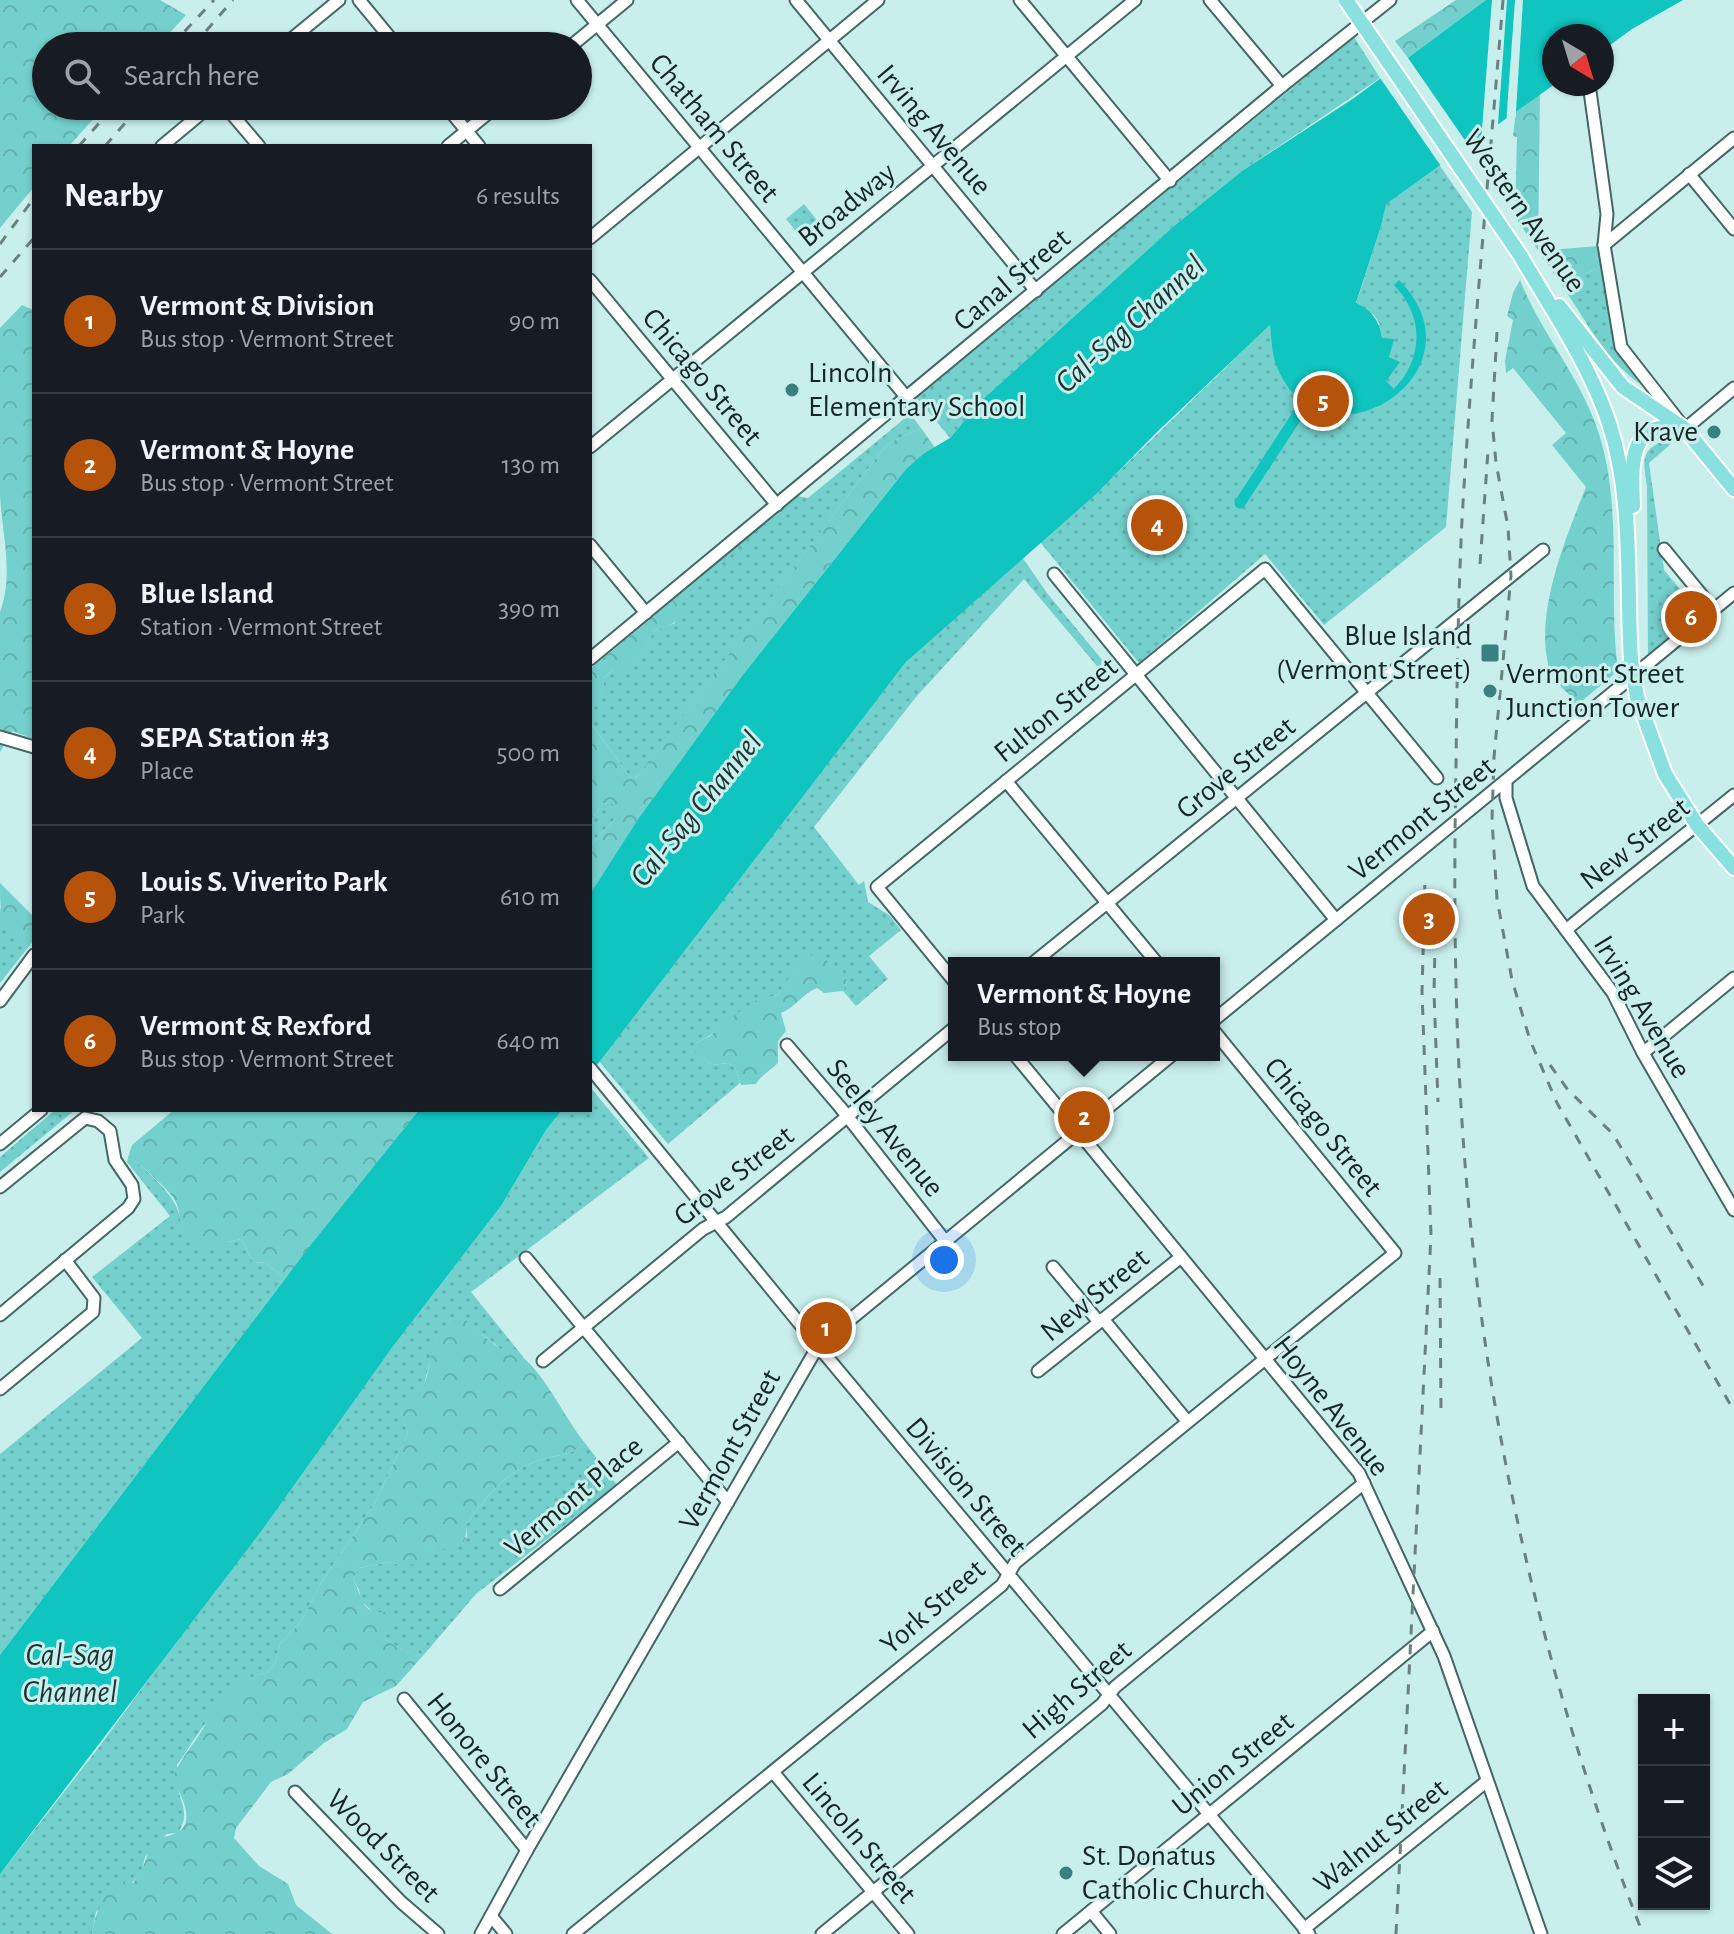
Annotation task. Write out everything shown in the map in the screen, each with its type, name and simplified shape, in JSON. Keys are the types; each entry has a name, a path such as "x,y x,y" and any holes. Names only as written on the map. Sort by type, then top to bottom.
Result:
{"main road":[{"name":"Western Avenue","path":"1346,0 1546,294 1623,387 1685,429 1734,489"},
{"path":"1546,294 1585,365 1611,429 1627,513 1631,660 1637,697 1665,774 1697,825 1734,868"},
{"path":"1629,574 1634,528 1633,451 1648,433 1660,428 1685,429"}],"street":[{"path":"300,32 339,0"},
{"path":"359,0 385,32"},
{"name":"Chatham Street","path":"577,0 907,398"},
{"path":"588,32 627,0"},
{"name":"Irving Avenue","path":"796,0 1036,291"},
{"path":"592,236 878,0"},
{"path":"1020,0 1170,181"},
{"name":"Broadway","path":"592,445 1135,0"},
{"path":"1210,0 1282,86"},
{"name":"Canal Street","path":"592,657 1390,0"},
{"path":"1591,96 1607,214 1604,245"},
{"path":"164,144 193,120"},
{"path":"237,120 257,144"},
{"path":"458,120 477,144"},
{"path":"451,144 480,120"},
{"path":"1604,245 1734,138"},
{"path":"1689,174 1734,229"},
{"name":"Western Avenue","path":"1604,245 1621,347 1685,429"},
{"name":"Chicago Street","path":"592,282 777,505"},
{"path":"1685,429 1734,388"},
{"path":"592,547 646,613"},
{"path":"1664,549 1714,610"},
{"name":"Grove Street","path":"1040,957 1543,550"},
{"name":"Fulton Street","path":"948,974 877,887 1265,569 1367,692"},
{"path":"1054,574 1336,920"},
{"name":"Vermont Street","path":"1220,1015 1734,593"},
{"path":"1367,692 1437,778"},
{"path":"0,737 32,746"},
{"path":"1006,781 1152,957"},
{"name":"Irving Avenue","path":"1506,781 1506,798 1525,868 1544,905 1613,993 1643,1053 1734,1210"},
{"name":"New Street","path":"1566,930 1734,795"},
{"path":"0,1001 32,958"},
{"path":"1643,1053 1734,978"},
{"name":"Grove Street","path":"543,1361 703,1229 726,1217 948,1033"},
{"name":"Chicago Street","path":"1220,1038 1395,1253"},
{"name":"Seeley Avenue","path":"787,1045 945,1241"},
{"name":"Hoyne Avenue","path":"1020,1061 1359,1473 1433,1631 1541,1934"},
{"name":"Vermont Street","path":"481,1934 818,1346 1165,1061"},
{"name":"Division Street","path":"592,1070 1306,1932"},
{"path":"0,1144 39,1112"},
{"path":"0,1187 85,1118 98,1121 110,1131 115,1160 132,1185 134,1199 128,1208 0,1315"},
{"name":"York Street","path":"573,1934 1002,1585 1015,1563 1395,1253"},
{"name":"New Street","path":"1038,1371 1181,1257"},
{"path":"526,1258 728,1502"},
{"path":"0,1389 93,1312 94,1298 65,1260"},
{"path":"1053,1267 1187,1421"},
{"name":"Vermont Place","path":"500,1589 679,1442"},
{"name":"High Street","path":"822,1934 1102,1704 1115,1687 1364,1483"},
{"name":"Union Street","path":"1063,1934 1433,1631"},
{"name":"Honore Street","path":"404,1699 527,1850"},
{"name":"Lincoln Street","path":"773,1772 908,1934"},
{"name":"Walnut Street","path":"1306,1932 1487,1781"},
{"name":"Wood Street","path":"295,1792 401,1902 438,1934"},
{"path":"1091,1911 1110,1934"},
{"path":"491,1916 506,1934"}],"green space":[{"path":"0,0 160,0 186,15 171,32 32,32 32,120 92,120 71,144 32,144 32,189 0,228"},
{"path":"1456,0 1486,0 1408,58 1395,41"},
{"path":"1354,37 1380,78 1242,171 1174,226 981,401 950,438 916,397"},
{"path":"1540,94 1538,251 1515,217 1517,137 1513,136 1516,111"},
{"path":"1440,166 1472,212 1446,527 1324,625 1265,554 1139,663 1040,542 1271,324 1380,325 1374,315 1356,304 1385,204"},
{"path":"804,204 821,225 803,240 786,219"},
{"path":"1598,246 1602,267 1561,284 1538,251"},
{"path":"1602,267 1615,349 1647,388 1609,355 1561,284"},
{"path":"1520,280 1595,421 1612,500 1618,671 1571,710 1564,703 1571,697 1550,672 1545,646 1546,623 1554,576 1586,487 1552,445 1566,433 1513,368 1506,373 1505,361 1513,320 1507,316"},
{"path":"22,305 32,310 32,738 12,731 0,752 0,612 7,569 0,495 0,328"},
{"path":"910,414 921,428 889,443 876,458 642,771 635,778 630,777 592,725 592,695 599,696 604,687 604,678 612,670 633,668 654,631 675,623 677,603 673,600 797,496 808,498"},
{"path":"921,428 936,449 923,454 906,469 783,625 664,784 592,891 592,844 616,818 616,805 603,803 592,818 592,725 630,777 636,778 889,443"},
{"path":"1668,439 1673,442 1649,463 1664,570 1700,613 1648,655 1645,462 1652,447"},
{"path":"1022,557 1047,593 1113,673 1107,678 1024,579 916,697 814,827 859,885 864,881 868,902 889,915 901,930 869,956 888,979 856,1006 843,991 847,981 797,967 778,995 744,1009 696,1043 704,1059 712,1065 729,1063 735,1068 740,1083 668,1144 599,1061 906,662"},
{"path":"673,600 682,607 676,621 654,631 633,669 621,672 612,670 604,678 599,697 592,695 592,667"},
{"path":"603,803 616,804 616,818 592,844 592,818"},
{"path":"0,883 32,915 32,942 29,946 12,937 2,913"},
{"path":"0,908 32,938 32,943 0,983"},
{"path":"813,954 842,968 847,981 843,991 824,993 817,988 781,1013 786,1031 778,1041 778,1063 756,1084 741,1085 735,1068 729,1063 712,1065 695,1052 696,1043 710,1036 736,1014 757,1000 778,995 797,966"},
{"path":"592,1089 649,1158 471,1292 524,1358 503,1351 461,1317 452,1317 436,1339 422,1392 401,1410 408,1433 375,1503 321,1583 301,1622 280,1644 275,1663 267,1673 253,1677 227,1696 177,1765 178,1790 184,1813 178,1833 167,1834 145,1857 141,1875 96,1912 92,1934 0,1934 0,1874 96,1751 391,1349 501,1206 546,1130 560,1112 592,1112"},
{"path":"53,1112 73,1112 0,1172 0,1157"},
{"path":"172,1112 417,1112 285,1279 266,1263 253,1262 241,1239 228,1242 224,1249 218,1250 206,1249 189,1241 182,1229 174,1199 129,1154 132,1145"},
{"path":"129,1154 171,1197 182,1229 228,1242 241,1239 253,1262 266,1263 285,1279 0,1655 0,1454 142,1338 92,1277 170,1216 127,1162"},
{"path":"452,1317 461,1317 501,1349 527,1361 585,1443 569,1453 526,1466 505,1479 466,1525 465,1540 459,1548 434,1546 416,1564 389,1562 359,1568 353,1579 368,1608 388,1612 391,1621 384,1631 386,1640 408,1653 416,1647 421,1658 396,1686 363,1702 347,1729 324,1743 288,1774 271,1782 236,1828 234,1838 259,1866 288,1884 296,1905 332,1934 92,1934 98,1911 109,1892 121,1881 133,1883 154,1840 183,1827 186,1821 185,1806 173,1779 211,1712 235,1687 267,1673 275,1663 280,1644 301,1622 321,1583 375,1503 408,1433 401,1411 405,1400 414,1396 424,1383 436,1339"},
{"path":"585,1443 617,1485 476,1594 421,1658 416,1648 408,1653 386,1640 374,1613 361,1601 353,1579 359,1568 389,1562 400,1565 434,1546 467,1537 466,1525 505,1479 526,1466 569,1453"}],"water":[{"name":"Cal-Sag Channel","path":"1486,0 1683,0 1614,42 1614,24 1542,24 1542,93 1386,204 1356,303 1374,317 1382,338 1394,339 1389,357 1400,362 1386,381 1394,389 1411,364 1416,337 1411,310 1394,285 1399,280 1422,315 1425,348 1413,378 1389,400 1360,413 1328,413 1299,399 1277,367 1270,325 1095,495 906,662 592,1071 592,891 639,818 743,675 906,469 923,454 950,438 981,401 1174,226 1242,171 1354,98"},
{"name":"Cal-Sag Channel","path":"417,1112 560,1112 546,1130 501,1206 391,1349 262,1530 0,1874 0,1655 310,1246"}],"pier":[{"path":"1492,0 1507,0 1498,130 1481,142"},
{"path":"1515,0 1523,0 1516,117 1506,124"},
{"path":"1406,55 1471,149 1443,169 1378,75"}],"waterway":[{"path":"1240,503 1306,402"}],"railway":[{"path":"184,32 214,0"},
{"path":"205,32 233,0"},
{"path":"1503,0 1471,390 1457,674 1456,1002 1466,1179 1497,1416 1534,1592 1583,1765 1643,1934"},
{"path":"81,144 102,120"},
{"path":"107,144 128,120"},
{"path":"0,244 32,201"},
{"path":"0,277 32,240"},
{"path":"1497,332 1492,420 1496,463 1508,527 1511,576 1494,757 1492,820 1497,899 1512,980 1530,1040 1557,1103 1734,1411"},
{"path":"1480,564 1488,451"},
{"path":"1396,1934 1431,1235 1422,992 1425,880"},
{"path":"1436,898 1434,993 1438,1102"},
{"path":"1550,1065 1568,1090 1613,1134 1705,1289"},
{"path":"1440,1278 1441,1412"}],"place":[{"name":"Lincoln Elementary School","path":"792,390"},
{"name":"Louis S. Viverito Park","path":"1323,401"},
{"name":"Krave","path":"1714,432"},
{"name":"SEPA Station #3","path":"1157,525"},
{"name":"Vermont & Rexford","path":"1691,617"},
{"name":"Blue Island (Vermont Street)","path":"1490,653"},
{"name":"Vermont Street Junction Tower","path":"1490,691"},
{"name":"Blue Island","path":"1429,919"},
{"name":"Vermont & Hoyne","path":"1084,1117"},
{"name":"Vermont & Division","path":"826,1328"},
{"name":"St. Donatus Catholic Church","path":"1066,1873"}]}
